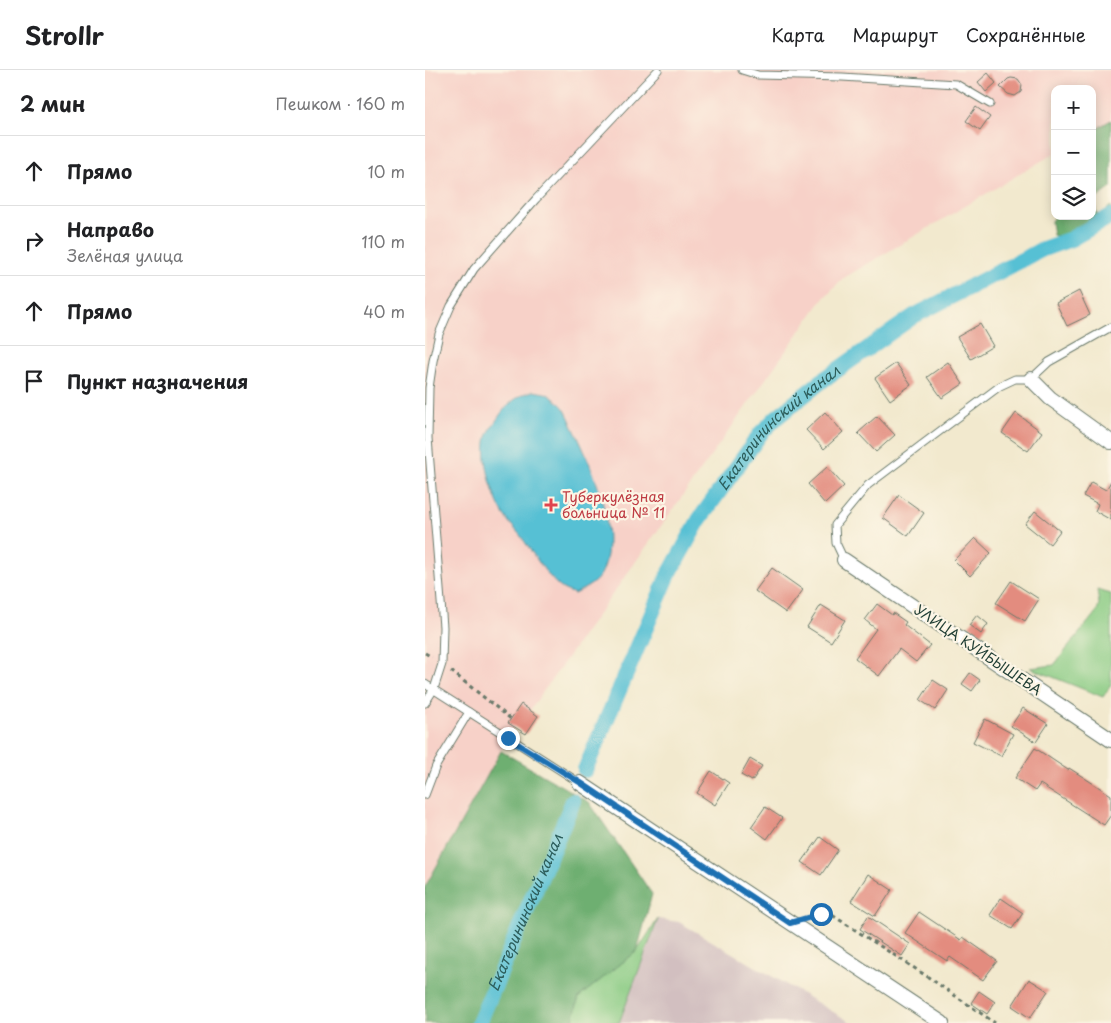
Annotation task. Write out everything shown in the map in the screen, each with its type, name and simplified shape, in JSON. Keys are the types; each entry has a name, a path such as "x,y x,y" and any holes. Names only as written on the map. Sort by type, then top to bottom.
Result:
{"street":[{"path":"1031,379 1050,398 1111,442"},
{"name":"УЛИЦА КУЙБЫШЕВА","path":"844,560 1111,740"},
{"path":"581,783 942,1023"}],"lane":[{"path":"425,703 434,689 442,664 443,627 428,438 429,388 439,334 451,306 474,269 536,199 658,70"},
{"path":"742,70 758,75 842,77 956,84 990,104"},
{"path":"844,560 836,543 835,525 868,485 1000,386 1015,379 1031,379 1049,362 1111,327"},
{"path":"425,684 581,783"},
{"path":"425,795 436,766 469,712"}],"path":[{"path":"425,653 442,664 511,719"},
{"path":"790,923 821,914 833,915 995,1023"}],"shaded area":[{"name":"Туберкулёзная больница № 11","path":"425,70 1111,70 1111,120 1096,129 1096,85 1051,85 1051,155 842,279 822,300 530,710 538,716 526,734 514,727 425,887"},
{"path":"658,919 679,922 852,1023 619,1023"}],"green space":[{"path":"1111,120 1111,188 1096,199 1096,130"},
{"path":"1111,206 1111,224 1103,221 1106,210"},
{"path":"1096,220 1093,224 1078,229 1066,238 1053,235 1051,221"},
{"path":"1097,590 1111,594 1111,685 1103,697 1030,668 1054,665 1097,611 1099,604"},
{"path":"501,751 589,802 652,894 637,951 579,997 572,1023 425,1023 425,887"},
{"path":"658,919 619,1023 572,1023 579,997 637,951"}],"water":[{"path":"533,391 545,393 562,405 589,463 602,499 606,518 607,554 601,575 595,582 574,594 563,589 554,581 523,538 506,519 496,499 487,469 485,450 491,429 501,413 509,405 518,397"}],"building":[{"path":"988,73 996,83 986,92 978,82"},
{"path":"1011,78 1018,79 1022,85 1021,92 1015,96 1008,94 1000,87"},
{"path":"976,107 990,117 980,131 966,121"},
{"path":"1079,291 1090,315 1067,326 1056,303"},
{"path":"980,324 993,346 971,359 957,337"},
{"path":"948,362 963,384 942,398 927,377"},
{"path":"896,363 911,385 890,400 875,378"},
{"path":"825,412 843,432 824,449 806,430"},
{"path":"1016,413 1042,432 1028,451 1002,433"},
{"path":"877,416 895,435 876,452 858,433"},
{"path":"827,467 844,486 825,504 808,484"},
{"path":"1111,481 1111,520 1095,511 1098,504 1083,496 1091,482 1106,490"},
{"path":"899,495 924,513 908,536 883,518"},
{"path":"1035,511 1060,531 1050,544 1025,524"},
{"path":"975,538 991,553 970,576 954,560"},
{"path":"772,568 803,590 786,613 755,591"},
{"path":"1011,581 1039,599 1025,621 996,603"},
{"path":"877,604 906,622 904,625 930,645 916,662 899,649 879,676 855,658 876,629 865,620"},
{"path":"821,605 845,620 831,642 807,627"},
{"path":"977,615 988,624 981,634 969,625"},
{"path":"970,673 980,680 972,691 962,684"},
{"path":"933,680 948,690 935,710 920,700"},
{"path":"521,704 538,716 526,734 508,723"},
{"path":"1023,708 1048,724 1036,742 1011,726"},
{"path":"985,719 1013,734 1001,756 973,742"},
{"path":"1035,748 1111,795 1111,815 1104,825 1040,784 1035,791 1015,778"},
{"path":"750,759 762,766 752,781 741,775"},
{"path":"711,771 729,783 715,805 697,793"},
{"path":"765,807 782,818 767,839 751,827"},
{"path":"820,837 838,850 821,875 802,862"},
{"path":"868,874 892,890 875,916 851,901"},
{"path":"1001,898 1023,913 1012,929 990,915"},
{"path":"919,912 961,940 963,937 997,961 983,980 950,957 947,961 905,933"},
{"path":"868,916 910,944 902,956 860,929"},
{"path":"1029,979 1048,991 1030,1018 1012,1006"},
{"path":"979,991 995,1002 987,1014 971,1003"}],"waterway":[{"name":"Екатерининский канал","path":"585,770 668,576 699,520 761,433 777,417 823,380 914,316 1043,249 1071,239 1111,216"},
{"name":"Екатерининский канал","path":"479,1023 573,801"}],"place":[{"name":"Туберкулёзная больница № 11","path":"551,505"}],"route":[{"path":"508,738 581,783 790,923 821,914"}]}
